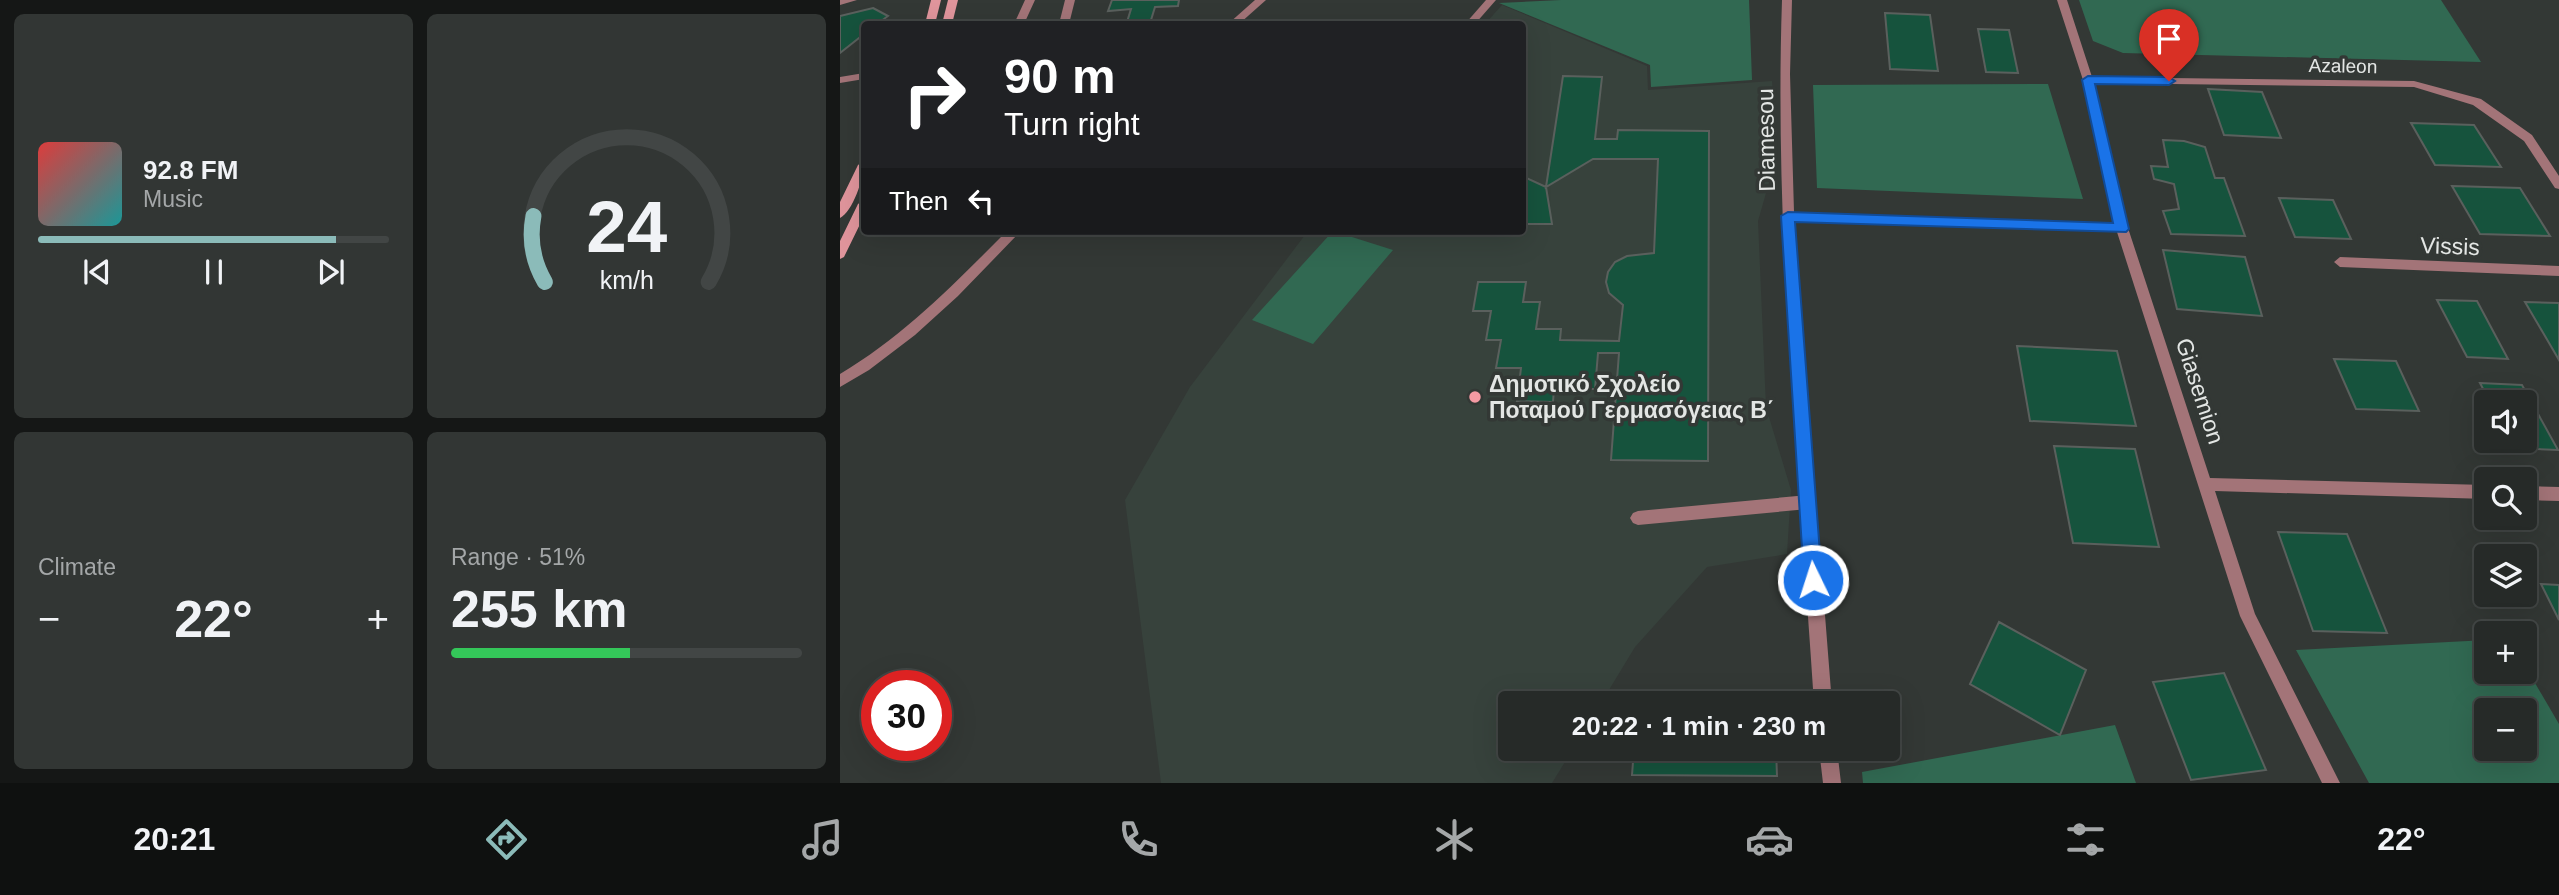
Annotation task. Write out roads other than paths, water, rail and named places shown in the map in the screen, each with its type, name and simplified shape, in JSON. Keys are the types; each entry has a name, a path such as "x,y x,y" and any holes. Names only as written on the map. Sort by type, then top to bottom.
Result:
{"main road":[{"path":"930,21 933,0"},
{"path":"948,21 953,0"},
{"path":"840,214 861,171"},
{"path":"840,254 861,210"}],"street":[{"path":"840,2 852,0"},
{"path":"1020,21 1030,0"},
{"path":"1065,21 1070,0"},
{"path":"1236,21 1261,0"},
{"path":"1473,21 1491,0"},
{"name":"Diamesou","path":"1787,0 1788,216 1822,691"},
{"name":"Giasemion","path":"2063,0 2088,80 2122,229 2248,616 2331,783"},
{"path":"840,80 861,76"},
{"name":"Azaleon","path":"2088,80 2414,84 2477,102 2528,138 2559,184"},
{"path":"1788,216 2122,229"},
{"path":"840,381 925,320 1011,235"},
{"name":"Vissis","path":"2340,262 2559,271"},
{"path":"2207,484 2474,492"},
{"path":"2537,493 2559,494"},
{"path":"1637,518 1808,502"},
{"path":"1829,761 1832,783"}],"place":[{"name":"Δημοτικό Σχολείο Ποταμού Γερμασόγειας Β΄","path":"1475,397"}]}
